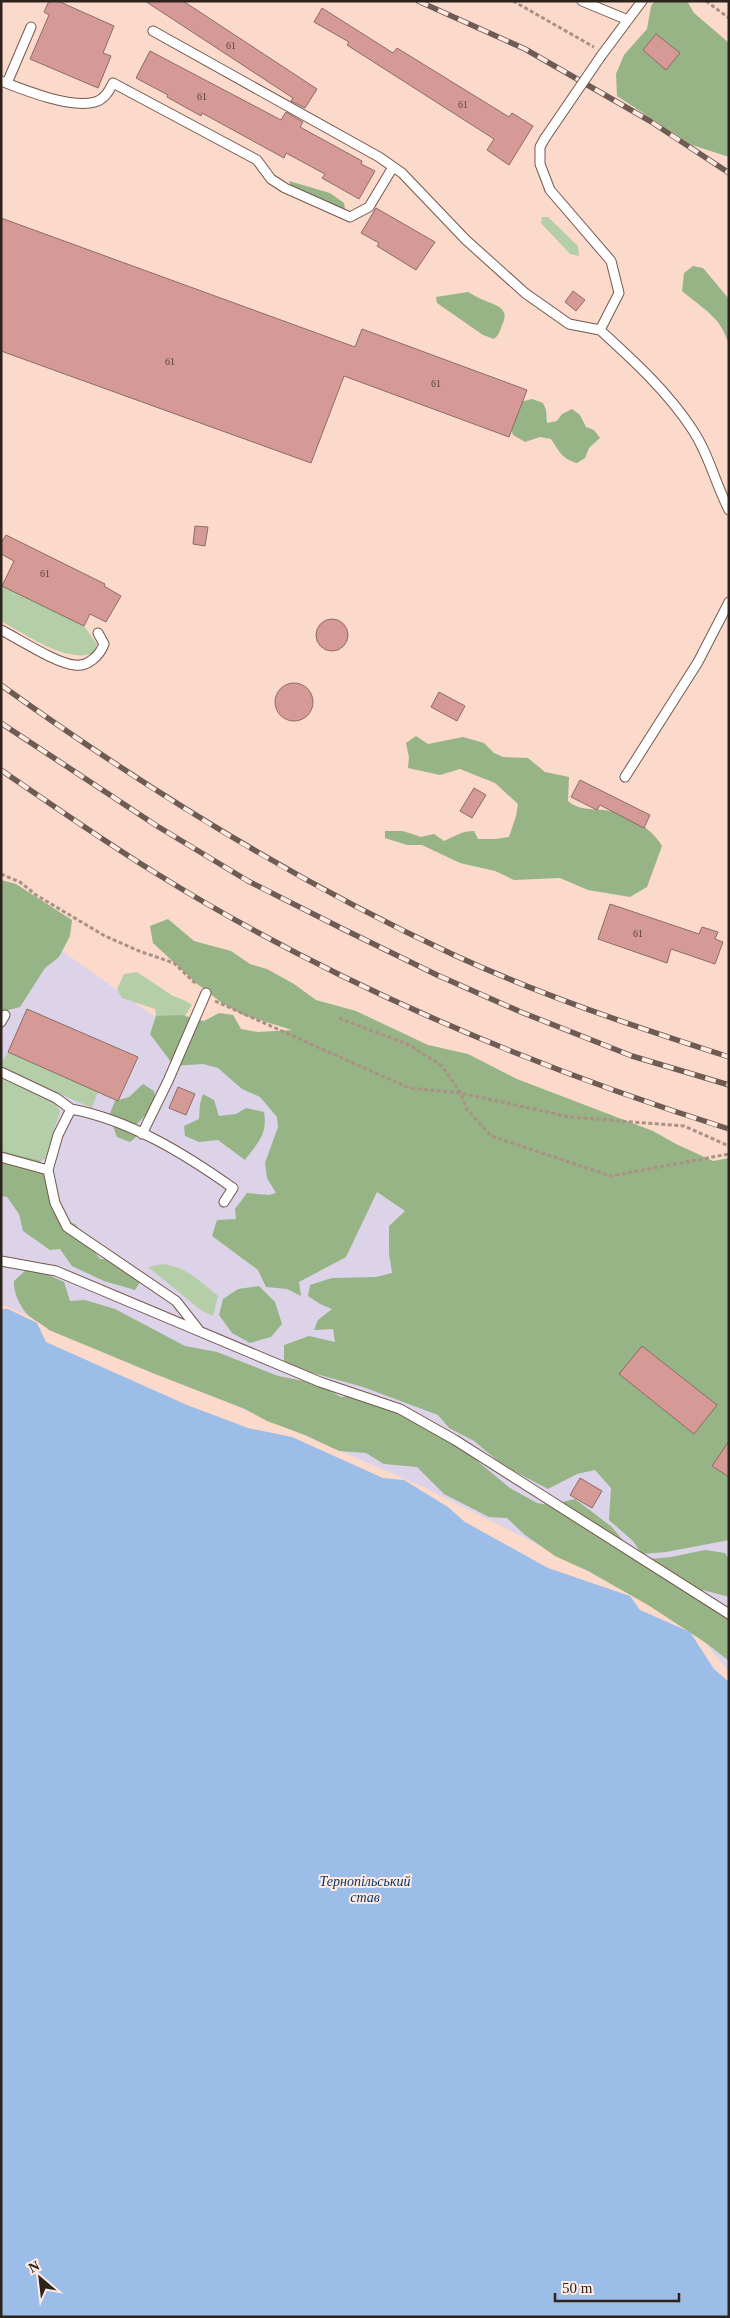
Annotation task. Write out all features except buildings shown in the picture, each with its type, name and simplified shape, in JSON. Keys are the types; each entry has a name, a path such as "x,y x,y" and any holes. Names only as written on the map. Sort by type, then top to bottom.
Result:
{"lane":[{"path":"582,1 628,20"},
{"path":"600,330 619,293 611,261 550,190 540,164 540,147 602,54 642,1"},
{"path":"31,27 4,82 74,104 95,102 107,95 113,83 257,160 271,179 285,188 350,217 368,207 393,167"},
{"path":"153,31 379,157 402,173 466,240 525,292 569,324 600,330 653,379 692,430 713,468 719,490 729,510"},
{"path":"625,777 698,662 729,602"},
{"path":"1,630 63,662 76,666 90,662 101,652 104,644 98,633"},
{"path":"142,1134 168,1081 206,993"},
{"path":"1,1072 56,1098 71,1109 93,1113 142,1134 233,1188 224,1202"},
{"path":"71,1109 58,1135 48,1170 55,1203 67,1228 176,1301 198,1329"},
{"path":"1,1158 48,1170"},
{"path":"1,1261 56,1271 198,1329 320,1382 400,1409 455,1440 729,1614"}],"path":[{"path":"513,1 602,54"},
{"path":"706,1 729,18"},
{"path":"1,874 20,882 36,895 105,936 174,963 212,1000 409,1088 461,1093 570,1117 684,1126 729,1146"},
{"path":"339,1018 409,1045 441,1065 461,1093 466,1108 492,1136 611,1176 729,1154"}],"shaded area":[{"path":"1,916 13,916 300,1120 636,1261 729,1532 729,1672 693,1628 631,1591 419,1485 1,1304"}],"green space":[{"path":"655,1 687,1 694,13 729,43 729,157 692,145 617,96 616,74 624,55 647,29 651,6"},
{"path":"289,181 330,193 344,203 346,214 334,214 296,198"},
{"path":"542,217 548,217 578,246 579,256 570,254 541,223"},
{"path":"693,266 703,268 729,299 729,346 726,336 717,321 682,291 684,273"},
{"path":"468,292 502,309 504,312 504,320 499,333 494,339 483,335 437,303 436,297"},
{"path":"532,399 543,403 546,410 547,423 557,421 562,414 572,409 580,415 586,427 594,430 600,438 589,448 585,458 577,463 568,459 561,454 551,439 540,437 525,442 513,435 509,422 520,402"},
{"path":"1,585 84,626 97,644 94,653 83,655 59,651 34,640 1,621"},
{"path":"416,736 428,744 463,737 484,743 494,753 503,757 528,758 545,772 569,777 568,801 572,804 584,809 604,810 629,817 651,832 662,846 647,887 630,897 588,890 560,878 514,880 495,871 460,863 422,845 407,845 385,838 385,831 403,831 421,837 434,834 444,841 470,831 474,831 478,839 509,837 516,816 518,804 495,783 460,769 440,775 408,768 409,757 406,743"},
{"path":"1,880 16,884 72,920 70,936 59,957 45,968 20,1007 1,1012"},
{"path":"168,919 194,941 231,951 250,964 267,969 294,984 316,1000 356,1011 428,1045 468,1054 517,1079 653,1131 713,1161 729,1158 729,1540 666,1552 642,1554 633,1541 609,1520 611,1488 595,1470 577,1474 548,1489 504,1466 474,1441 449,1428 438,1415 363,1387 284,1365 284,1345 309,1336 335,1342 333,1329 314,1330 318,1320 332,1309 308,1296 310,1285 332,1278 376,1277 392,1273 389,1253 389,1226 405,1211 377,1192 346,1257 299,1282 301,1296 287,1289 266,1287 258,1270 212,1236 217,1220 236,1219 235,1209 247,1193 269,1195 276,1193 267,1178 265,1163 278,1127 277,1117 260,1097 242,1089 218,1068 203,1064 174,1066 150,1034 156,1016 181,1015 204,1021 219,1013 233,1015 241,1029 258,1032 292,1030 243,1015 222,1003 196,983 153,943 150,926"},
{"path":"137,972 173,996 192,1005 185,1016 156,1016 155,1009 122,998 117,989 124,974"},
{"path":"8,1052 98,1092 92,1108 2,1069 2,1062"},
{"path":"1,1078 55,1103 60,1111 46,1158 38,1163 1,1151"},
{"path":"143,1084 154,1091 156,1104 137,1124 136,1137 130,1142 117,1137 109,1116 115,1101 129,1097"},
{"path":"203,1094 214,1100 219,1116 236,1114 246,1108 264,1112 263,1133 245,1160 218,1140 199,1142 185,1136 184,1126 199,1119"},
{"path":"1,1151 40,1161 47,1177 57,1214 76,1225 100,1259 122,1260 143,1277 135,1290 104,1281 72,1266 60,1249 50,1250 23,1231 19,1214 7,1197 1,1196"},
{"path":"163,1264 186,1271 218,1296 213,1316 202,1311 148,1267"},
{"path":"26,1270 39,1271 64,1282 70,1301 85,1300 115,1309 185,1346 217,1352 278,1376 319,1384 341,1397 364,1395 459,1446 510,1488 537,1503 550,1505 575,1499 612,1527 639,1560 671,1557 705,1550 725,1553 729,1559 729,1597 703,1590 703,1601 729,1619 729,1661 706,1643 648,1605 588,1571 555,1556 525,1535 507,1518 489,1517 444,1494 417,1467 384,1464 366,1453 339,1451 305,1435 267,1421 245,1409 49,1330 29,1316 17,1298 14,1281"},
{"path":"259,1286 275,1302 282,1324 271,1337 250,1343 232,1333 219,1315 223,1299 238,1289"}],"water":[{"name":"Тернопільський став","path":"1,1309 8,1309 37,1323 46,1342 187,1405 248,1428 292,1437 383,1478 404,1480 448,1507 465,1522 548,1568 630,1596 640,1610 690,1632 714,1669 729,1682 729,2317 1,2317"}],"railway":[{"path":"418,1 525,49 650,121 729,173"},
{"path":"1,685 110,761 222,831 278,864 394,926 521,984 729,1057"},
{"path":"1,723 157,826 248,881 343,929 437,975 521,1012 632,1056 729,1085"},
{"path":"1,770 154,872 291,950 362,985 507,1049 580,1078 729,1129"}]}
